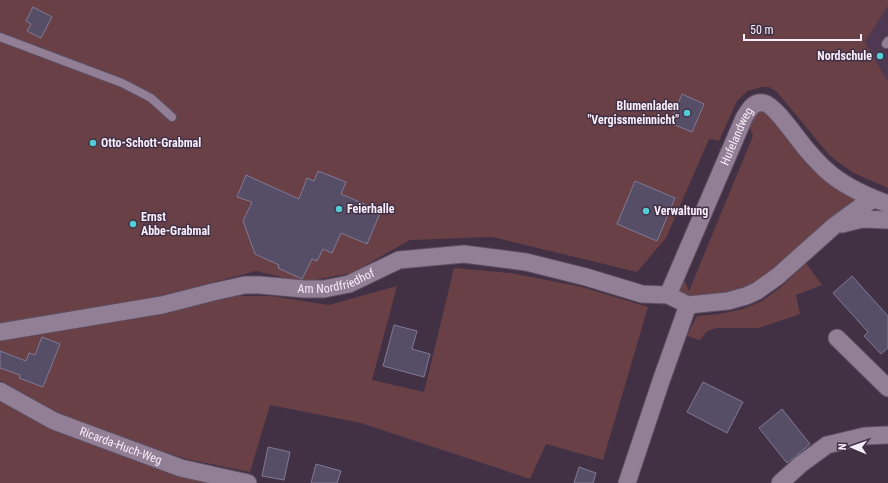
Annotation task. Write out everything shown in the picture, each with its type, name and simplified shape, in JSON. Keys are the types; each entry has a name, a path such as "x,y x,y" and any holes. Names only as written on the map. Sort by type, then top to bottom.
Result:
{"street":[{"name":"Hufelandweg","path":"668,295 744,118 750,108 758,102 766,103 773,108 808,151 827,171 845,184 881,201"},
{"name":"Hufelandweg","path":"688,305 728,301 746,296 778,276 834,226 860,207 881,201"},
{"name":"Hufelandweg","path":"834,226 862,219 888,220"},
{"name":"Am Nordfriedhof","path":"0,332 162,305 245,285 260,284 304,289 324,289 349,284 399,260 464,254 526,262 586,277 642,294 668,295"},
{"path":"627,483 688,305 668,295"},
{"path":"837,338 888,388"},
{"name":"Ricarda-Huch-Weg","path":"0,391 62,424 181,468 248,483"},
{"path":"780,483 801,464 827,445 865,436 888,435"}],"lane":[{"path":"0,36 122,83 151,98 172,117"}],"shaded area":[{"path":"0,0 888,0 888,6 865,42 888,82 888,188 854,173 835,160 777,92 769,87 762,87 747,91 737,101 719,141 709,139 666,238 637,272 492,237 410,240 352,273 302,282 256,271 157,297 0,324"},
{"name":"Nordschule","path":"888,6 888,82 865,42"},
{"path":"767,111 856,199 769,275 739,289 704,297 689,298 680,292 680,286 683,277 689,291 753,136 747,120 755,112"},
{"path":"806,263 822,285 796,295 800,314 759,328 717,328 707,331 700,340 687,336 697,316 719,314 743,309 762,301 781,287"},
{"path":"454,268 511,273 582,287 648,307 603,460 546,444 530,479 361,423 270,405 250,472 187,459 124,439 60,415 0,380 0,340 238,296 271,296 329,305 397,286 372,380 424,392"},
{"path":"0,399 217,483 0,483"}],"building":[{"path":"33,7 52,17 41,38 27,31 31,24 26,21"},
{"name":"Blumenladen \"Vergissmeinnicht\"","path":"682,94 704,104 692,132 670,123"},
{"path":"318,171 346,182 341,194 381,211 367,244 341,233 332,253 323,249 317,261 312,259 302,279 278,268 279,265 255,254 243,221 252,202 237,197 246,175 299,199 307,178 314,181"},
{"name":"Verwaltung","path":"635,181 675,198 657,241 617,224"},
{"path":"852,276 888,316 888,348 881,354 864,336 868,332 833,293"},
{"path":"394,325 417,331 412,349 430,354 424,377 383,366"},
{"path":"42,337 60,344 43,387 19,378 20,375 0,368 0,351 26,361 29,353 35,355"},
{"path":"703,382 743,402 727,433 687,412"},
{"path":"782,409 810,444 787,463 759,428"},
{"path":"268,447 290,452 284,480 262,476"},
{"path":"316,464 341,471 337,483 311,483"},
{"path":"579,467 596,473 593,483 574,483"}],"place":[{"name":"Nordschule","path":"880,56"},
{"name":"Blumenladen \"Vergissmeinnicht\"","path":"687,113"},
{"name":"Otto-Schott-Grabmal","path":"93,143"},
{"name":"Feierhalle","path":"339,209"},
{"name":"Verwaltung","path":"646,211"},
{"name":"Ernst Abbe-Grabmal","path":"133,224"}]}
